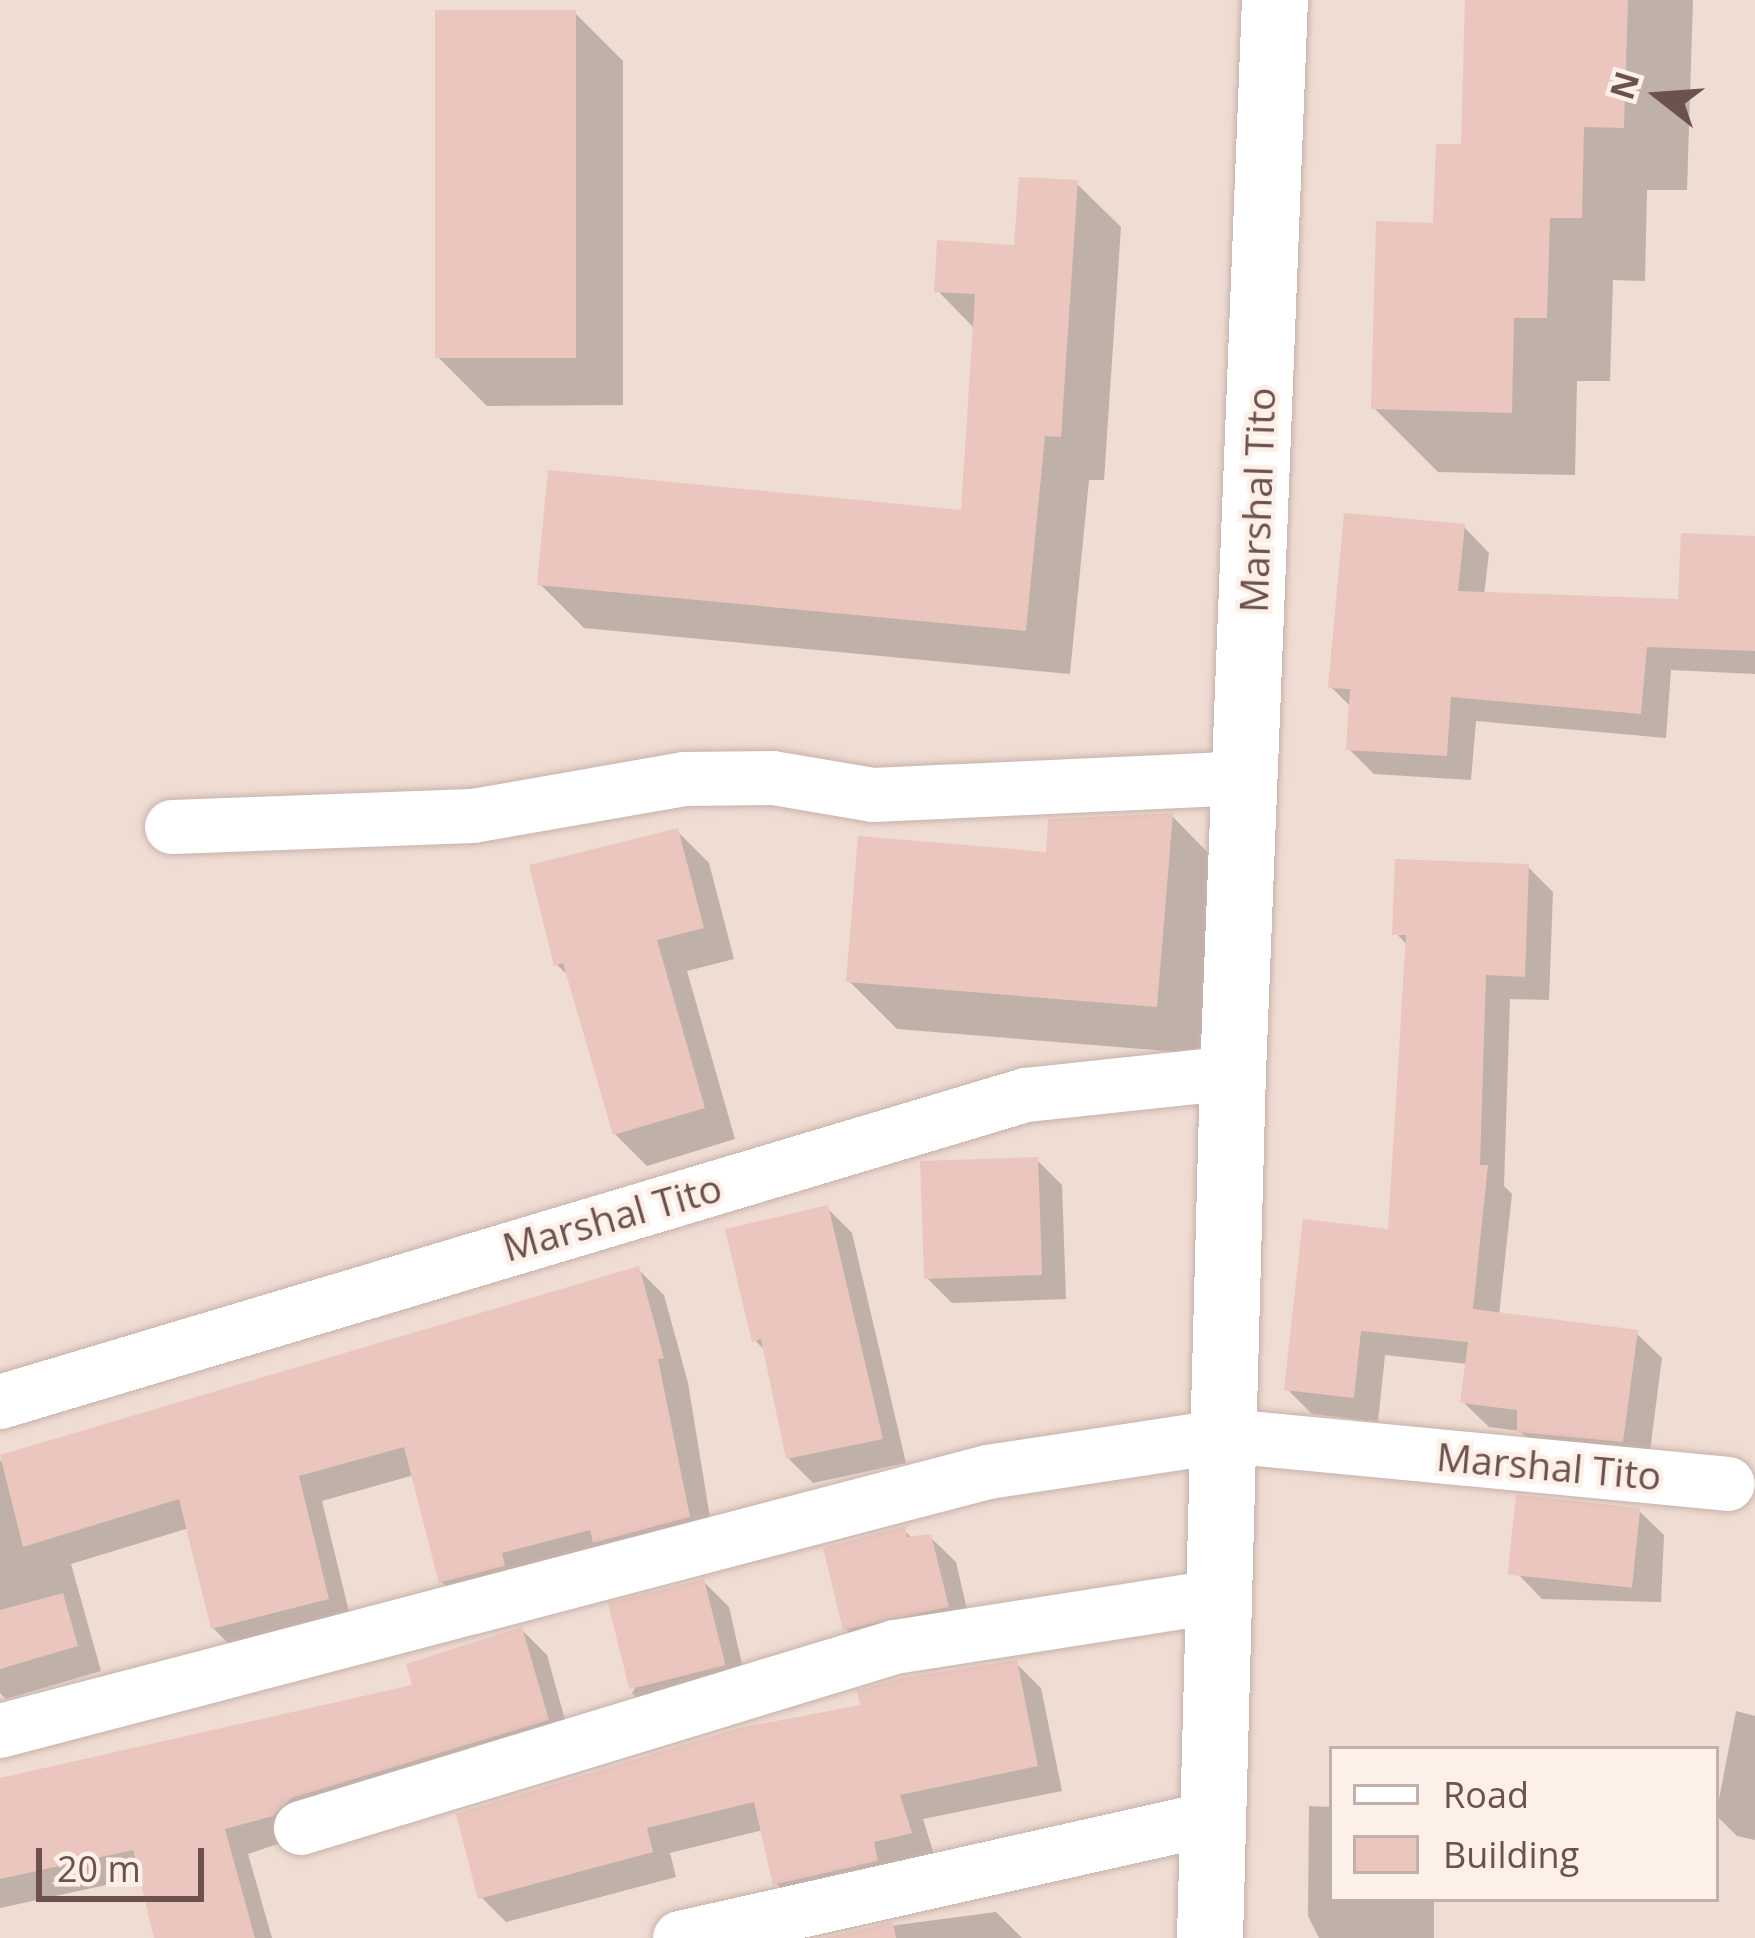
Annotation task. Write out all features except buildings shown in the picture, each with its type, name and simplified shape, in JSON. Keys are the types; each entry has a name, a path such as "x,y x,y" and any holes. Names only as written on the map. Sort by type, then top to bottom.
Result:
{"street":[{"name":"Marshal Tito","path":"1210,1938 1227,1436 1232,1072 1275,0"},
{"path":"172,827 473,816 683,779 773,778 873,795 1245,778"},
{"name":"Marshal Tito","path":"0,1402 1027,1095 1232,1072"},
{"name":"Marshal Tito","path":"0,1731 988,1472 1227,1436 1728,1484"},
{"path":"301,1828 895,1647 1222,1596"},
{"path":"680,1938 1214,1818"}],"shaded area":[{"path":"0,0 1755,0 1755,1938 0,1938"}]}
